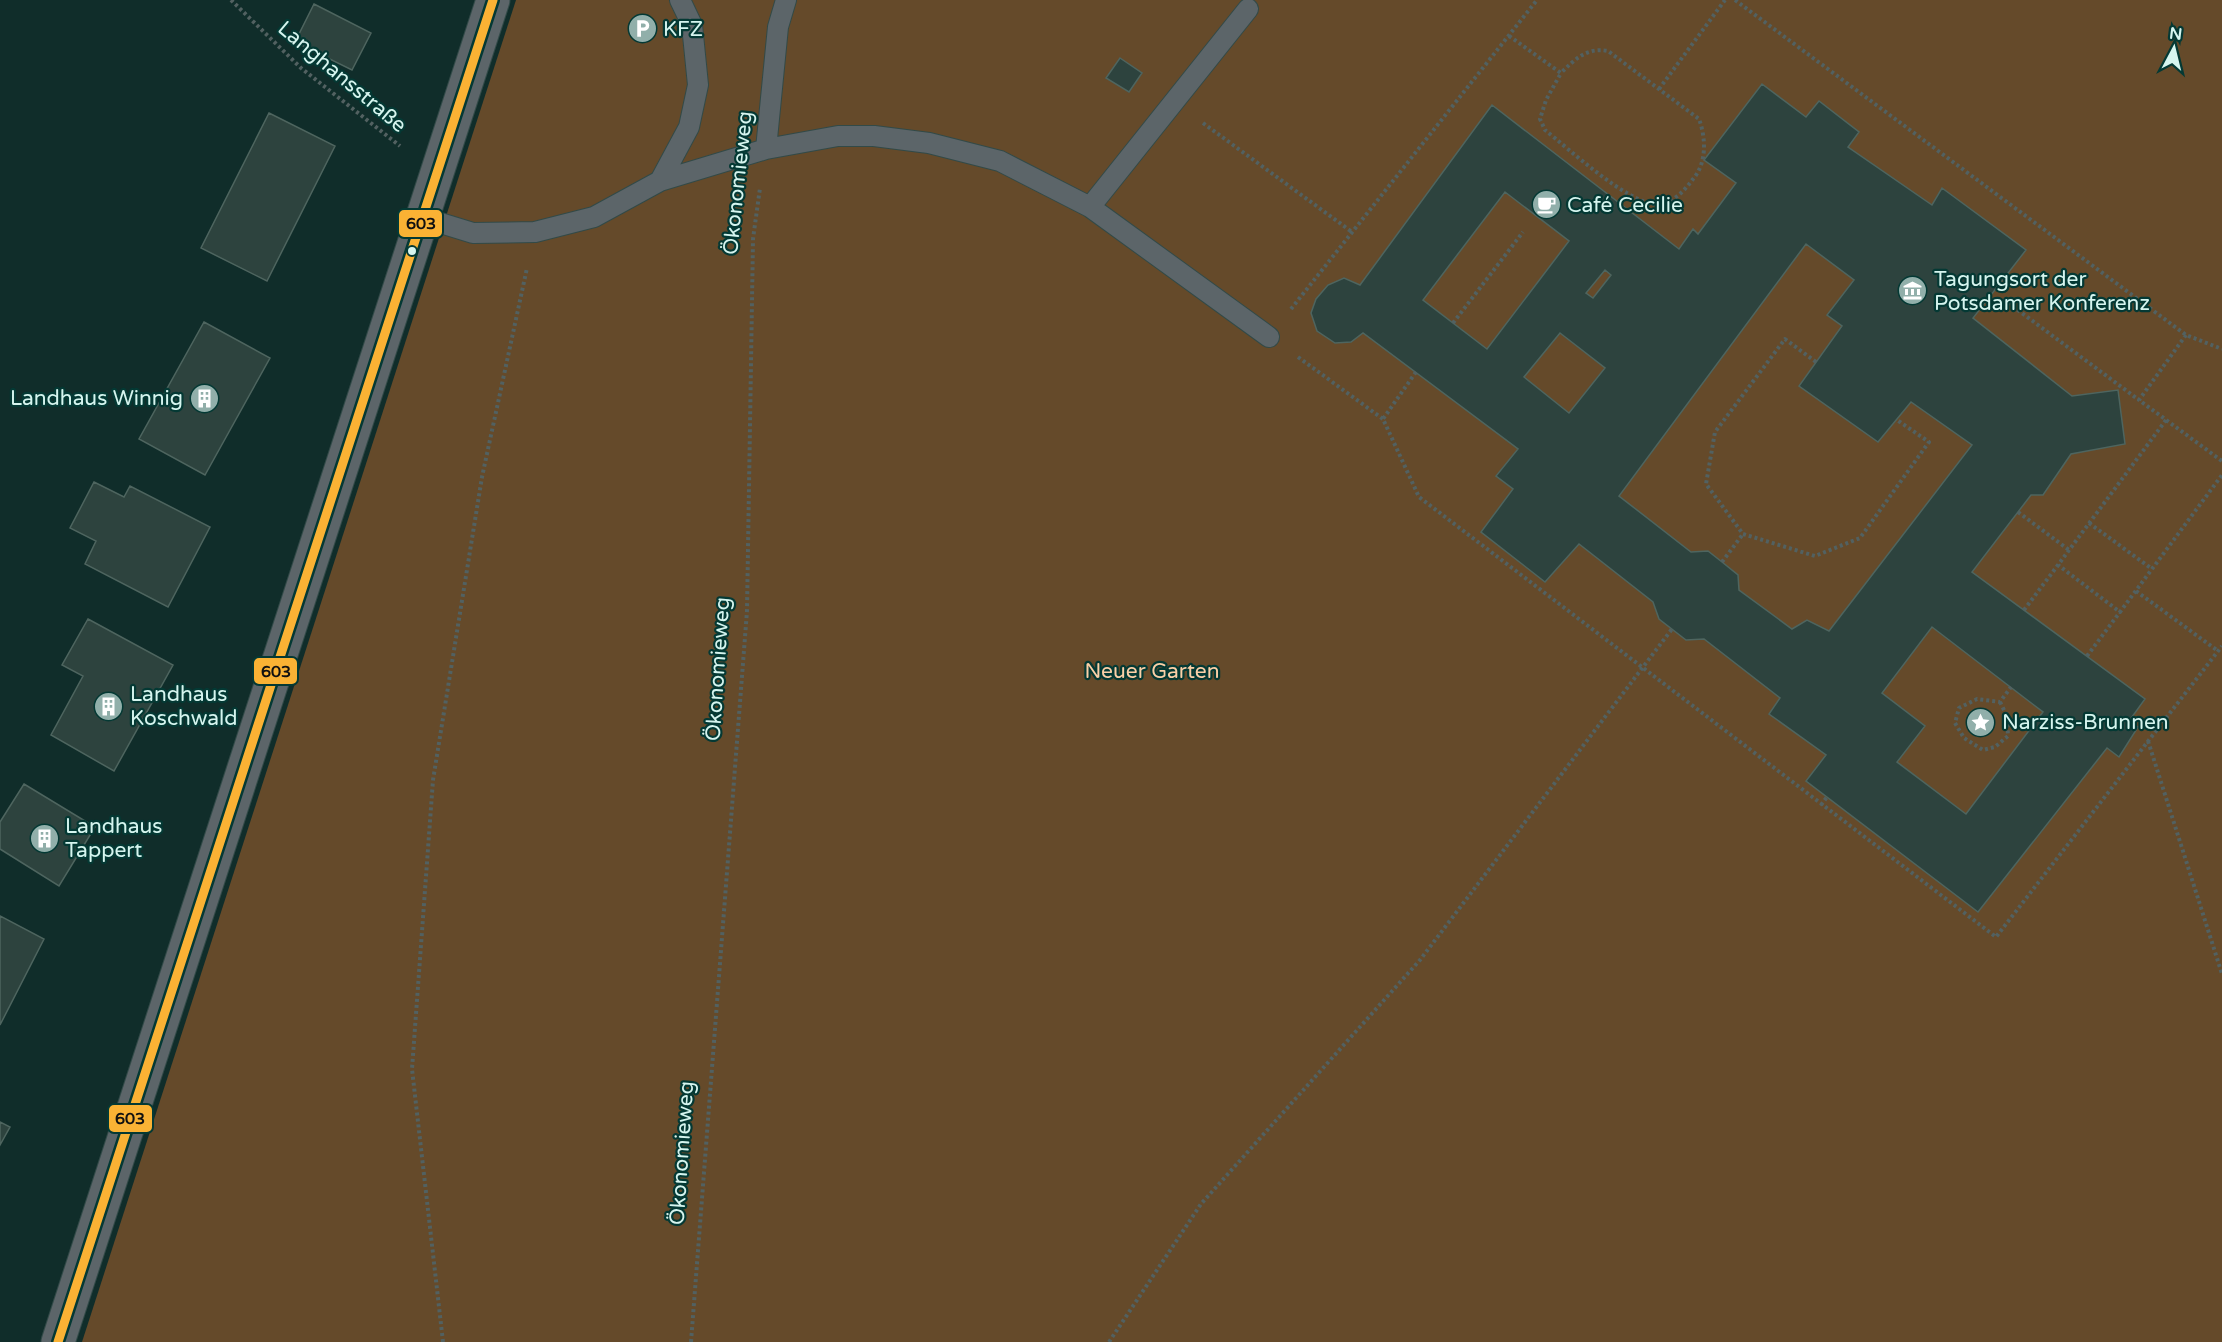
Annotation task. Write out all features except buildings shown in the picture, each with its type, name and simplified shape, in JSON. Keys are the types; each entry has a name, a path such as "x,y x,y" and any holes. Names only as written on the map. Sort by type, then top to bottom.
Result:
{"street":[{"path":"58,1342 493,0"}],"lane":[{"path":"660,181 688,127 698,85 692,25 680,0"},
{"name":"Ökonomieweg","path":"766,149 778,27 786,0"},
{"path":"1089,207 1248,9"},
{"path":"422,217 473,233 535,232 594,218 660,181 766,149 838,136 874,136 929,143 1000,161 1089,207 1269,337"}],"path":[{"name":"Langhansstraße","path":"231,0 302,68 436,175"},
{"path":"1310,286 1537,0"},
{"path":"1659,89 1725,0"},
{"path":"1735,0 2186,335 2222,349"},
{"path":"1509,36 1561,73"},
{"path":"1596,49 1608,51 1699,118 1706,135 1701,171 1678,197 1657,204 1632,198 1545,130 1540,119 1546,100 1561,73 1577,57 1596,49"},
{"path":"1173,101 1352,232"},
{"name":"Ökonomieweg","path":"692,1342 747,611 753,239 766,149"},
{"path":"443,1342 412,1069 433,780 482,477 535,232"},
{"path":"1453,323 1523,232"},
{"path":"2003,299 2222,461"},
{"path":"2139,400 2186,335"},
{"path":"1269,337 1383,419 1419,497 1996,937 2222,646"},
{"path":"1816,362 1785,339 1715,432 1706,483 1743,534 1815,556 1860,538 1929,442 1897,420"},
{"path":"1383,419 1416,372"},
{"path":"2025,610 2166,420"},
{"path":"2087,656 2222,475"},
{"path":"2018,512 2069,550"},
{"path":"2089,523 2152,569"},
{"path":"1722,562 1743,534"},
{"path":"2058,565 2120,612"},
{"path":"2136,591 2218,651"},
{"path":"1109,1342 1201,1203 1420,960 1672,629"},
{"path":"2000,702 2011,687"},
{"path":"1977,699 2000,702 2007,716 2008,736 1995,747 1983,750 1964,738 1955,723 1959,708 1977,699"},
{"path":"2148,741 2222,974"},
{"path":"1821,805 1827,797"}],"green space":[{"name":"Neuer Garten","path":"516,0 2222,0 2222,1342 82,1342"}],"transit line":[{"name":"603","path":"58,1342 493,0"}],"place":[{"name":"KFZ","path":"642,29"},
{"name":"Café Cecilie","path":"1546,205"},
{"name":"Tagungsort der Potsdamer Konferenz","path":"1913,291"},
{"name":"Landhaus Winnig","path":"204,398"},
{"name":"Landhaus Koschwald","path":"109,706"},
{"name":"Narziss-Brunnen","path":"1981,722"},
{"name":"Landhaus Tappert","path":"44,838"}]}
